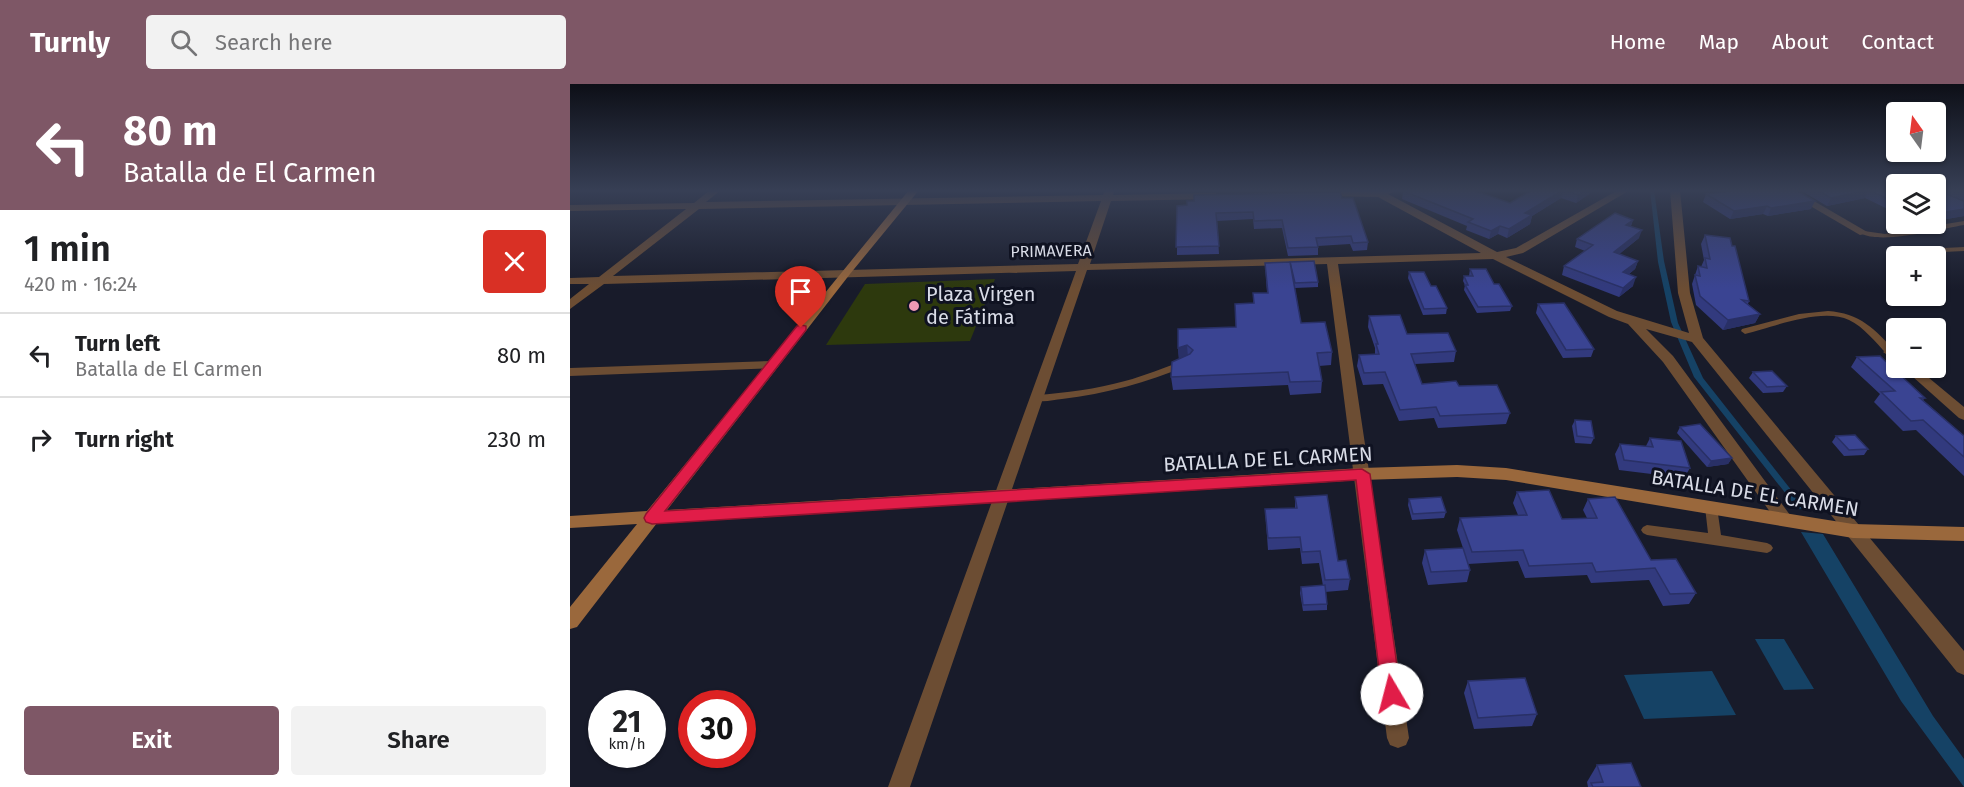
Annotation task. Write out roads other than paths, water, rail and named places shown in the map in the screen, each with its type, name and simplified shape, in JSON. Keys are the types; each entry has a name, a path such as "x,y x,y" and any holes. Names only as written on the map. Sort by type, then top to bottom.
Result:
{"street":[{"path":"570,305 675,223"},
{"path":"570,621 887,223"},
{"path":"899,787 1099,223"},
{"path":"1434,223 1612,314 1691,337"},
{"name":"PRIMAVERA","path":"570,281 1496,256 1519,251 1568,223"},
{"path":"1678,223 1684,293 1691,337 1964,666"},
{"path":"1846,223 1864,233"},
{"path":"1332,261 1398,738"},
{"path":"1632,321 1668,359 1784,519"},
{"path":"570,372 772,365"},
{"path":"1921,378 1964,415"},
{"name":"BATALLA DE EL CARMEN","path":"570,522 1362,474 1457,471 1506,474 1853,531 1964,534"}],"lane":[{"path":"1864,233 1885,236 1964,223"},
{"path":"1946,250 1964,249"},
{"path":"1744,331 1822,313 1840,313 1859,323 1886,348"},
{"path":"1036,398 1074,396 1142,382 1187,363"},
{"path":"1711,507 1715,539"},
{"path":"1647,530 1767,548"}],"water":[{"path":"1654,223 1659,223 1664,261 1678,323 1703,378 1807,510 1797,508 1694,377 1671,322 1658,262"},
{"path":"1801,532 1823,534 1933,716 1964,759 1964,787 1901,701"},
{"path":"1755,639 1784,639 1814,689 1784,690"},
{"path":"1712,671 1736,715 1644,719 1624,675"}],"place":[{"name":"Plaza Virgen de Fátima","path":"914,306"}]}
